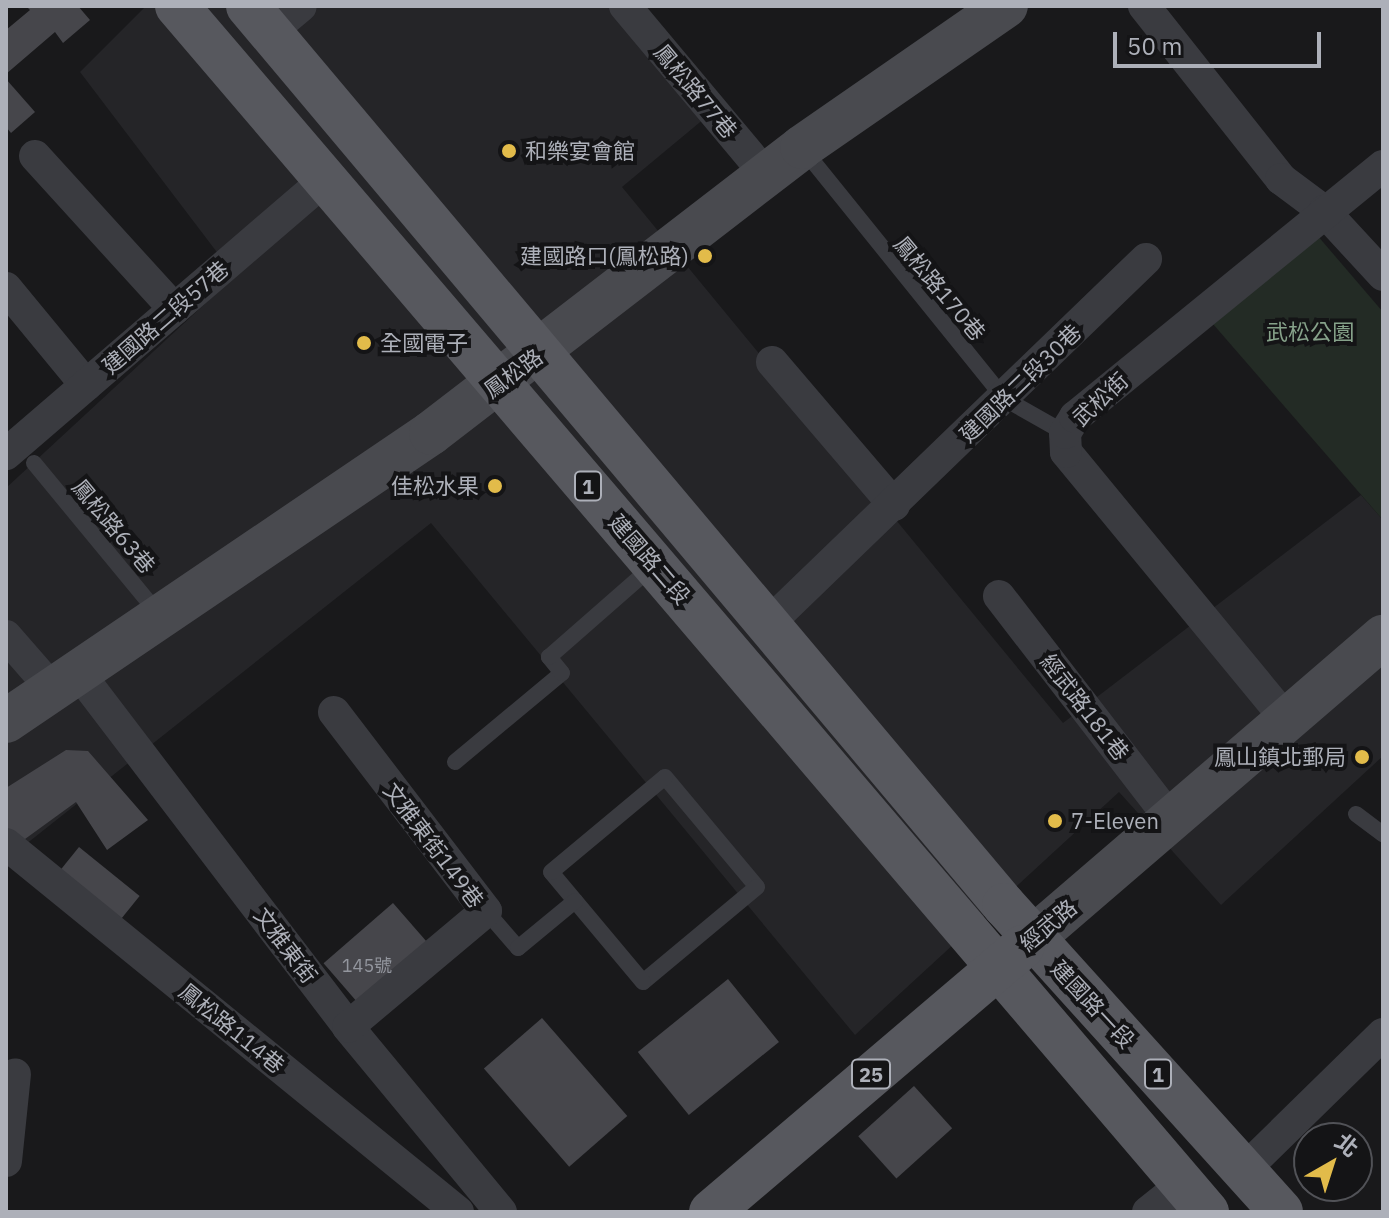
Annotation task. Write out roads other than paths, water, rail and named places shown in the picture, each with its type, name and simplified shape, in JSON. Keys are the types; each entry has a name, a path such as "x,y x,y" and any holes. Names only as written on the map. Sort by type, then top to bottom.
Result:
{"main road":[{"name":"建國路二段","path":"177,6 655,564 1016,952"},
{"name":"1","path":"273,15 767,625 1016,952"},
{"name":"建國路一段","path":"1016,952 1245,1169 1281,1212"},
{"name":"建國路一段","path":"1016,952 1195,1198"},
{"name":"經武路","path":"711,1212 1016,952"}],"street":[{"name":"鳳松路77巷","path":"625,6 767,176"},
{"name":"鳳松路","path":"6,721 499,383 802,147 1006,6"},
{"path":"1144,6 1281,179 1324,211 1383,275"},
{"path":"35,156 174,309"},
{"name":"武松街","path":"1286,719 1066,452 1065,433 1075,417 1383,166"},
{"name":"建國路二段57巷","path":"20,459 86,385 324,180"},
{"name":"建國路二段30巷","path":"767,625 1005,399 1146,259"},
{"path":"6,288 86,385"},
{"path":"772,362 894,505"},
{"name":"經武路181巷","path":"999,596 1171,819"},
{"name":"文雅東街","path":"6,636 66,682 501,1212"},
{"name":"經武路","path":"1016,952 1383,637"},
{"name":"文雅東街149巷","path":"334,712 486,911 348,1027"},
{"name":"鳳松路114巷","path":"6,844 458,1212"},
{"path":"1245,1169 1383,1034"},
{"path":"6,1161 15,1074"},
{"path":"1148,1212 1195,1198"}],"lane":[{"name":"鳳松路170巷","path":"802,147 1005,399 1065,433"},
{"name":"鳳松路63巷","path":"20,459 161,616"},
{"path":"455,762 562,673 549,657 655,564"},
{"path":"665,777 757,887 643,982 575,901 551,872 665,777"},
{"path":"1356,814 1383,834"},
{"path":"486,911 518,948 575,901"}],"place":[{"name":"和樂宴會館","path":"509,151"},
{"name":"建國路口(鳳松路)","path":"705,256"},
{"name":"全國電子","path":"364,343"},
{"name":"佳松水果","path":"495,486"},
{"name":"鳳山鎮北郵局","path":"1362,757"},
{"name":"7-Eleven","path":"1055,821"}],"park label":[{"name":"武松公園","path":"1310,332"}]}
